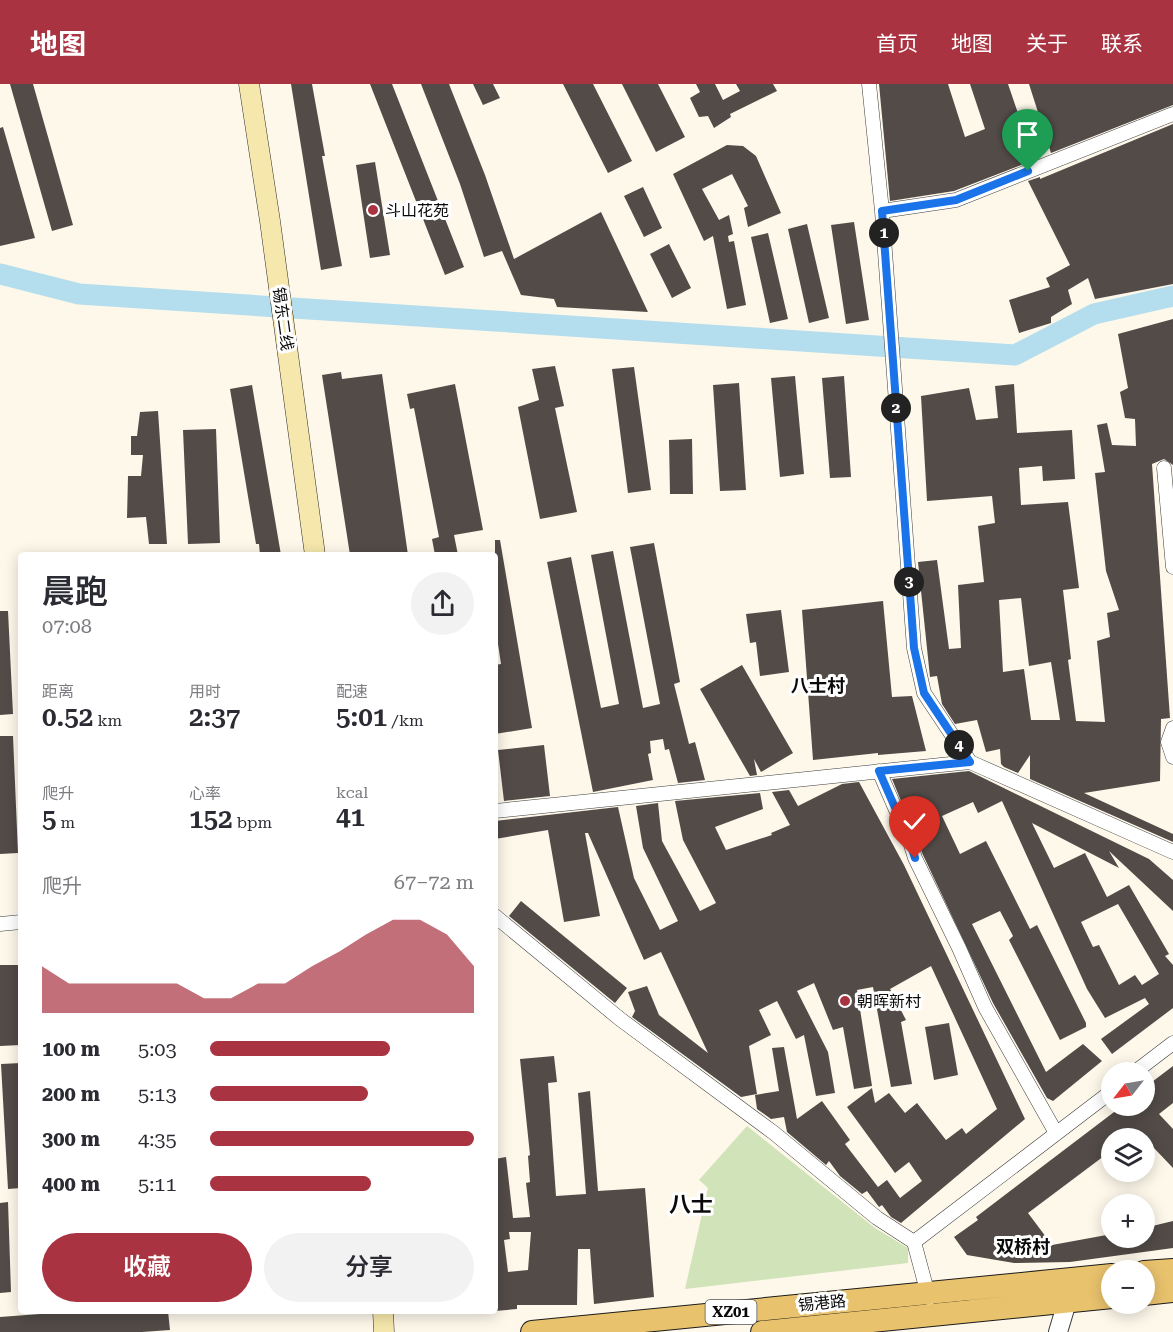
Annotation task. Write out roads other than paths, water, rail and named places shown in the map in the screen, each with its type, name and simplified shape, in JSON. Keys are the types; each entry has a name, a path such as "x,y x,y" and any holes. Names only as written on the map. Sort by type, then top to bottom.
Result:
{"main road":[{"name":"锡东二线","path":"249,84 315,552"},
{"path":"1155,1271 1173,1270"},
{"name":"锡港路","path":"532,1332 1101,1276"},
{"path":"1155,1293 1173,1291"},
{"name":"锡港路","path":"762,1332 1101,1298"},
{"path":"383,1314 384,1332"}],"street":[{"path":"869,84 882,211 914,648 924,693 970,762"},
{"path":"882,211 956,200 1173,114"},
{"path":"1164,468 1173,567"},
{"path":"1173,728 1168,742 1173,757"},
{"path":"498,811 970,762 1173,852"},
{"path":"879,771 915,858 985,1007 1056,1133"},
{"path":"498,918 620,1019 774,1133 878,1218 914,1242 929,1293 931,1315"},
{"path":"0,924 18,922"},
{"path":"1148,1062 1173,1043"},
{"path":"914,1242 1101,1098"},
{"path":"1058,1332 1067,1302"}],"waterway":[{"path":"0,274 79,294 1015,355 1094,314 1173,296"}],"place":[{"name":"斗山花苑","path":"373,210"},
{"name":"朝晖新村","path":"845,1001"}],"district":[{"name":"八士村","path":"818,685"},
{"name":"八士","path":"691,1204"},
{"name":"双桥村","path":"1023,1246"}]}
